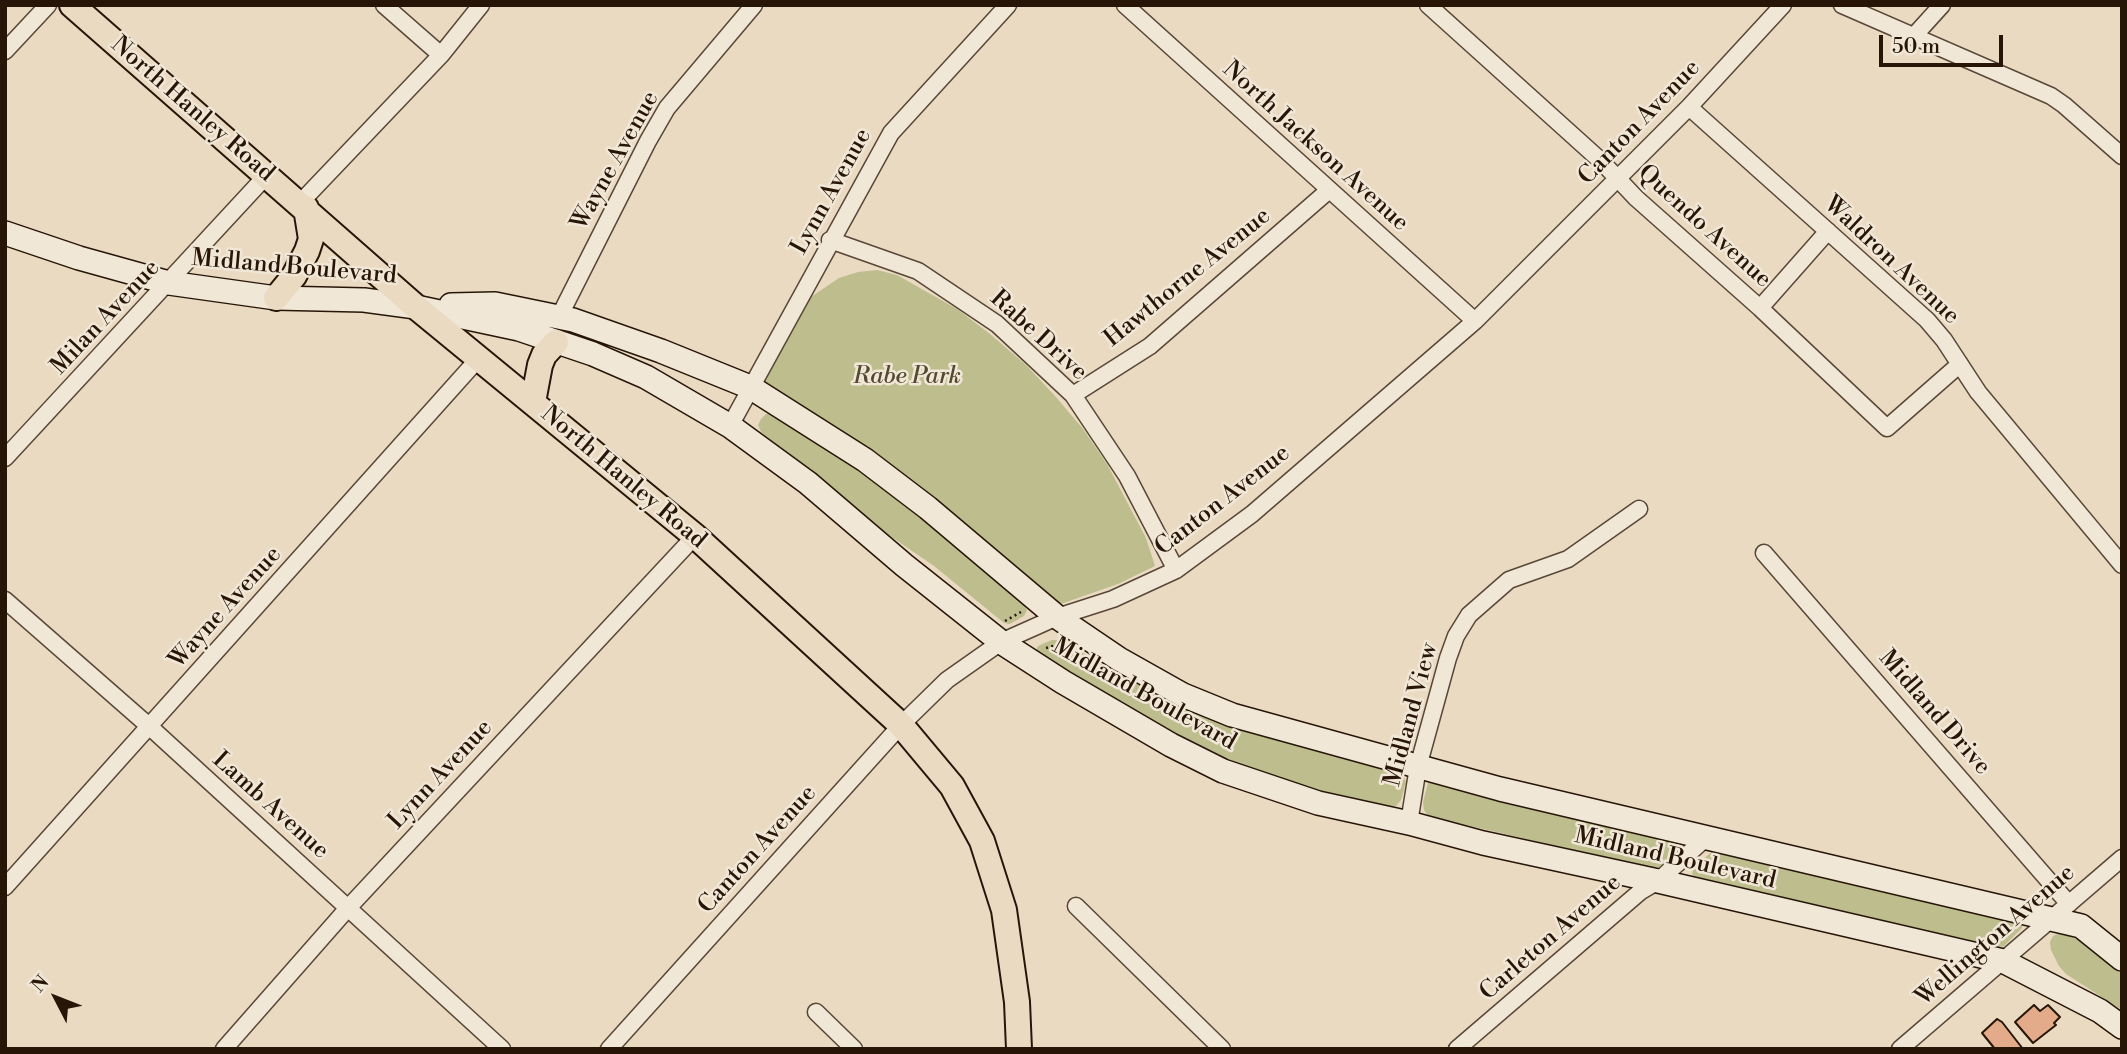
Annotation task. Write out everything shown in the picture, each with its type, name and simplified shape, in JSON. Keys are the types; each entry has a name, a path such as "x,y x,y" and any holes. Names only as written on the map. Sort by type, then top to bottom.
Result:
{"main road":[{"name":"North Hanley Road","path":"72,5 416,307 695,536 901,725 952,786 982,841 1004,910 1017,1002 1019,1049"},
{"path":"276,298 295,276 311,239 303,206"},
{"name":"Midland Boulevard","path":"5,233 79,258 169,283 276,298 364,299 416,307 520,330 557,330 573,320 661,351 750,387 865,460 928,508 1057,617 1119,659 1195,701 1232,715 1500,789 2060,911 2122,958"},
{"name":"Midland Boulevard","path":"557,330 593,354 646,377 730,425 808,483 904,565 1002,632 1063,682 1171,745 1223,771 1318,803 2003,961 2100,1011 2122,1027"},
{"path":"533,402 540,365 557,330"}],"street":[{"path":"5,51 48,5"},
{"path":"384,5 441,55"},
{"path":"303,206 441,55 481,5"},
{"name":"Wayne Avenue","path":"557,330 648,141 667,108 754,5"},
{"name":"Lynn Avenue","path":"730,425 891,133 1008,5"},
{"name":"North Jackson Avenue","path":"1125,5 1475,321"},
{"name":"Quendo Avenue","path":"1427,5 1760,308 1887,428 1960,365"},
{"name":"Canton Avenue","path":"610,1049 901,725 947,680 1002,632 1114,599 1176,570 1252,514 1475,321 1540,259 1689,107 1783,5"},
{"path":"1842,5 2051,96 2119,146"},
{"path":"1913,37 1942,5"},
{"name":"Waldron Avenue","path":"1689,107 1927,320 1978,392 2122,565"},
{"name":"Milan Avenue","path":"5,458 267,176"},
{"name":"Hawthorne Avenue","path":"1073,395 1150,345 1328,191"},
{"path":"1760,308 1828,231"},
{"name":"Rabe Drive","path":"830,240 918,271 998,324 1073,395 1127,477 1176,570"},
{"name":"Wayne Avenue","path":"5,887 479,358"},
{"name":"Midland View","path":"1409,823 1418,767 1448,658 1456,636 1469,615 1509,580 1568,559 1639,509"},
{"name":"Lynn Avenue","path":"224,1049 348,908 695,536"},
{"name":"Midland Drive","path":"1764,553 2060,911"},
{"name":"Lamb Avenue","path":"5,600 150,727 502,1049"},
{"name":"Carleton Avenue","path":"1457,1049 1642,891 1658,881 1707,836"},
{"name":"Wellington Avenue","path":"1900,1049 2122,858"},
{"path":"1076,906 1217,1047"},
{"path":"816,1012 854,1049"}],"path":[{"path":"316,258 341,277"},
{"path":"1002,632 1024,610"},
{"path":"1036,651 1062,643"}],"green space":[{"name":"Rabe Park","path":"877,270 897,275 957,309 1026,365 1083,429 1107,464 1146,538 1155,566 1118,584 1055,606 762,385 808,299 839,278"},
{"path":"772,413 829,446 907,505 1023,604 1027,610 1024,616 1010,624 1004,623 934,566 867,520 761,432 758,425 761,419"},
{"path":"1052,640 1060,640 1171,703 1198,715 1401,771 1406,782 1401,800 1396,806 1390,806 1315,789 1193,746 1165,733 1035,652 1038,646"},
{"path":"1433,779 1683,843 1659,867 1650,868 1428,816 1423,802 1428,783"},
{"path":"1715,849 2022,923 2022,928 2004,946 1996,948 1696,879 1692,874 1694,867"},
{"path":"2062,932 2100,951 2122,972 2122,1010 2066,974 2059,966 2050,942 2053,936"}],"building":[{"path":"2034,1005 2040,1011 2048,1005 2060,1017 2054,1023 2056,1025 2033,1043 2015,1022"},
{"path":"1997,1019 2023,1049 1995,1049 1982,1033"}]}
